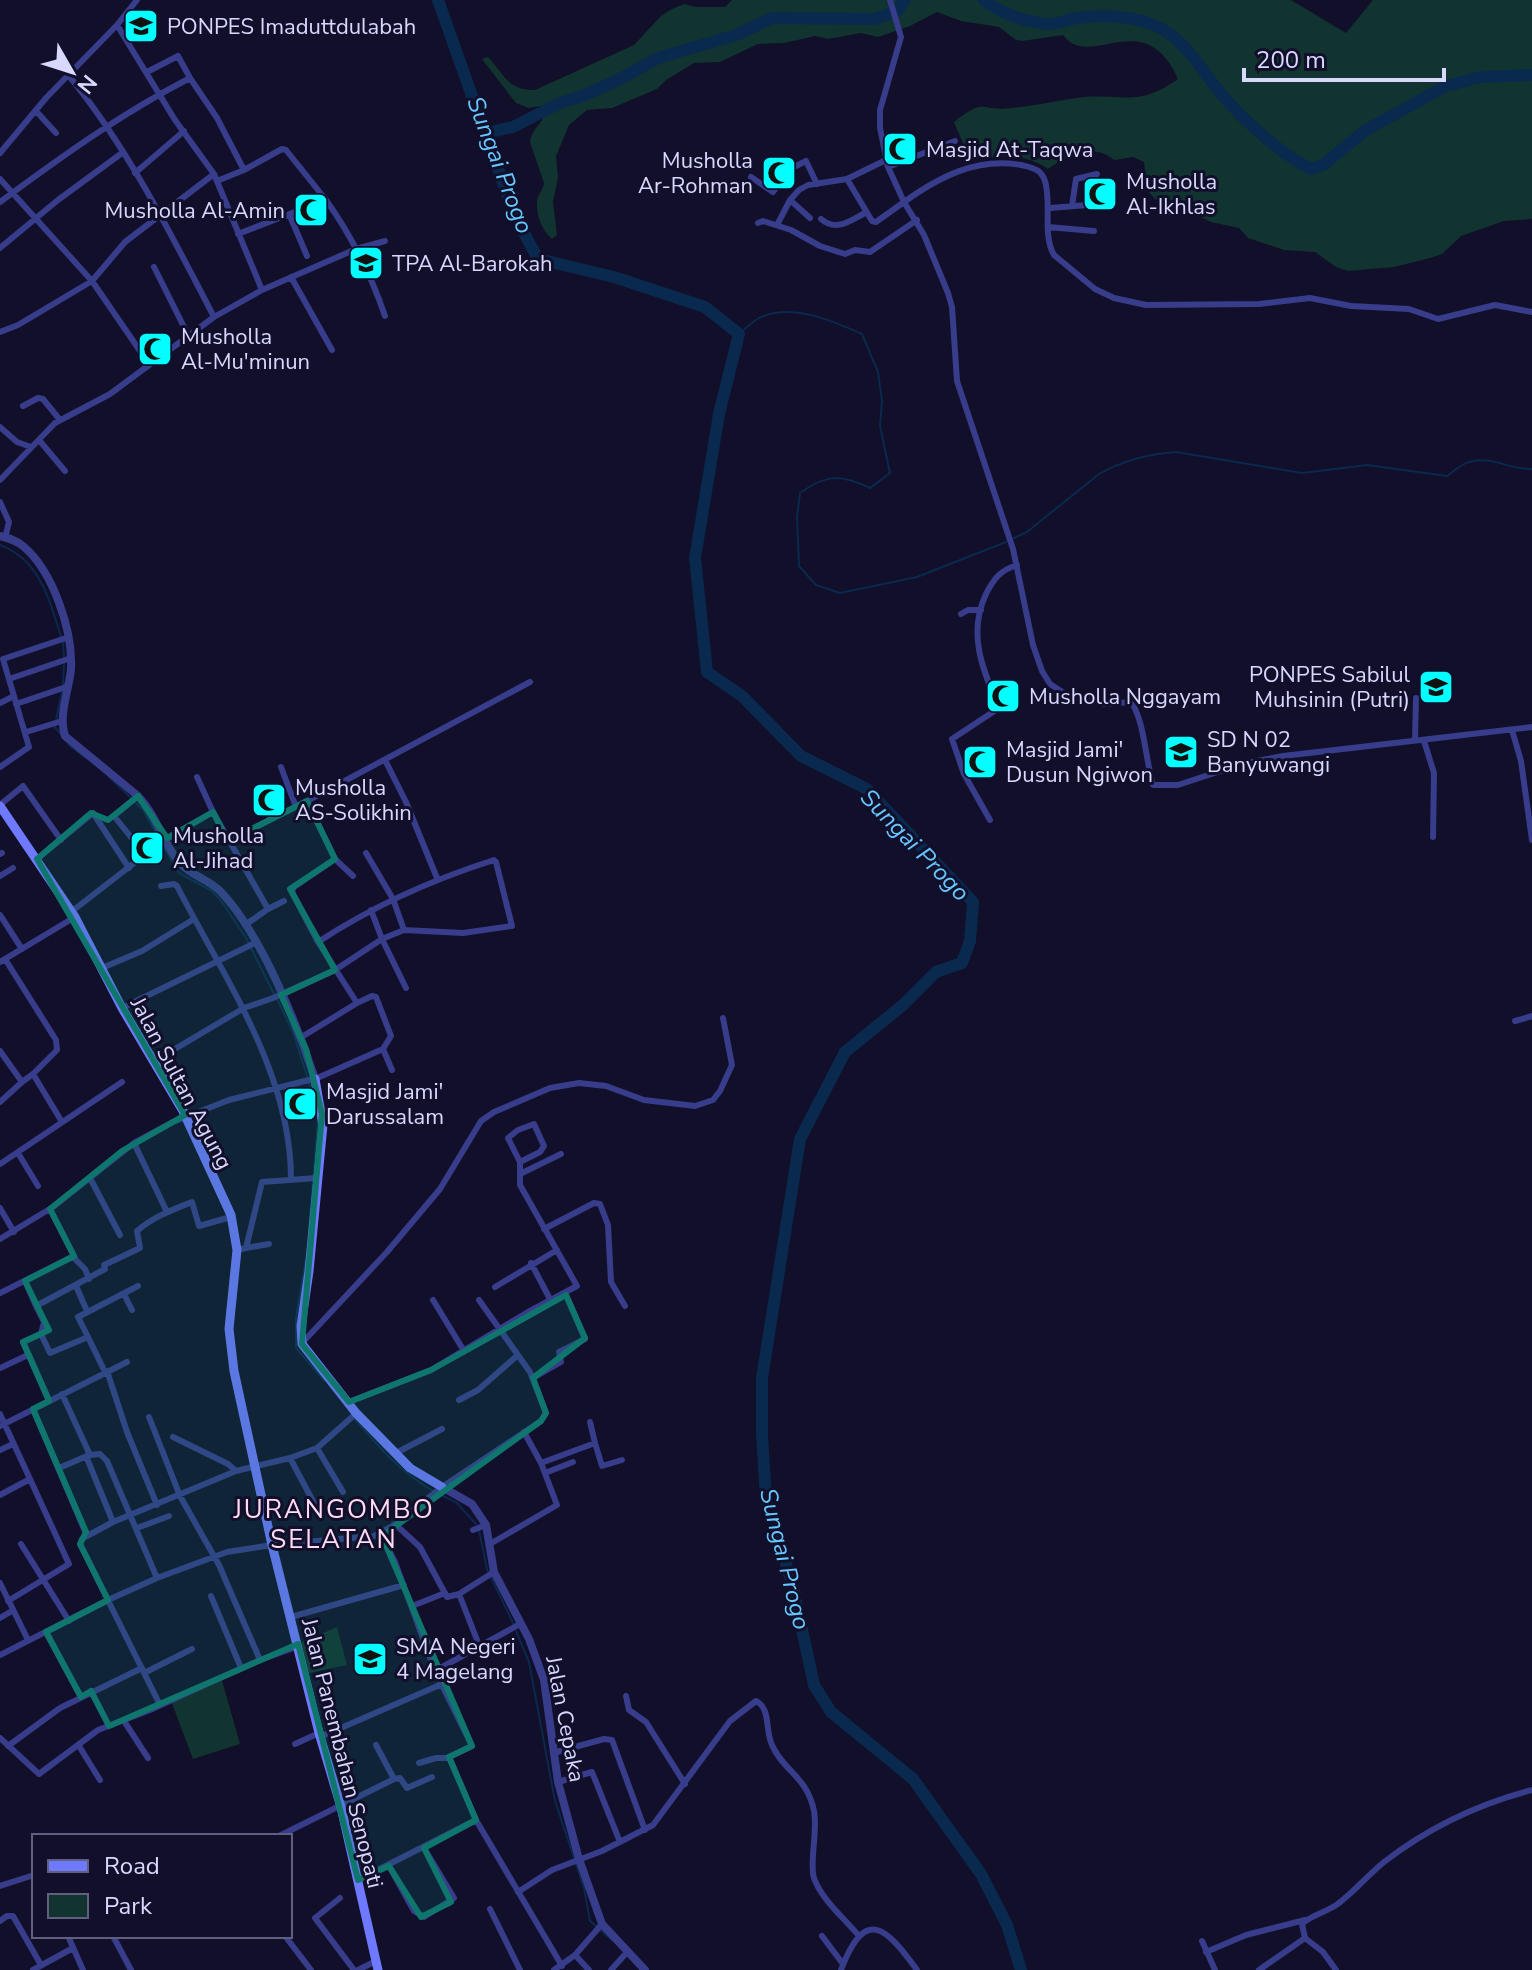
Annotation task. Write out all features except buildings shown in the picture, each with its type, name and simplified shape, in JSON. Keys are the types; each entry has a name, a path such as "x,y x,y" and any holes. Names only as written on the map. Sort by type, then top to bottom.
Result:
{"main road":[{"name":"Jalan Sultan Agung","path":"0,805 73,915 122,1008 185,1116 231,1217 241,1249 230,1310 230,1346 272,1545"},
{"path":"312,1079 323,1125 301,1326 303,1342 307,1353 356,1413 420,1476 442,1487"},
{"name":"Jalan Panembahan Senopati","path":"272,1545 341,1807 377,1965"}],"street":[{"path":"0,153 137,0"},
{"path":"891,4 898,25 899,47 879,119 887,164 904,202 917,220 948,293 952,307 957,381 1013,549 1033,645 1050,684 1067,695 1105,704 1131,702 1139,714 1153,785 1178,785 1242,764 1283,756 1532,727"},
{"path":"117,25 216,178 262,290"},
{"path":"147,72 178,56 217,118 244,170"},
{"path":"69,76 106,126 135,173 214,317"},
{"path":"0,202 106,126 190,78"},
{"path":"36,111 56,133"},
{"path":"135,173 184,131"},
{"path":"777,225 799,190 847,179 955,141"},
{"path":"0,332 18,325 92,281 125,242 159,214 216,178 244,170 282,149 286,150 339,218 375,286 385,316"},
{"path":"0,248 122,153"},
{"path":"751,177 773,192 790,169 806,161 817,184"},
{"path":"847,179 865,213 876,222 931,184 962,170 1000,162 1038,169 1044,177 1050,208 1050,249 1070,271 1095,289 1114,298 1146,305 1259,304 1310,298 1351,306 1409,309 1438,319 1495,305 1532,312"},
{"path":"1072,206 1076,179 1097,174"},
{"path":"0,179 92,281 149,364"},
{"path":"238,234 326,200"},
{"path":"790,200 810,218"},
{"path":"1050,208 1100,204"},
{"path":"821,219 827,225 836,226 865,213"},
{"path":"290,216 307,256"},
{"path":"758,223 763,221 777,225 820,246 845,254 852,250 870,252 917,220"},
{"path":"1048,227 1094,231"},
{"path":"0,480 60,420 110,394 214,317 291,277 356,249 385,241"},
{"path":"154,267 188,335"},
{"path":"291,277 332,350"},
{"path":"23,406 38,398 43,399 60,420"},
{"path":"0,427 17,442 31,447"},
{"path":"39,440 65,471"},
{"path":"0,502 9,522 2,537 24,547 44,572 69,636 69,686 62,721 68,740 138,796 147,806 163,841 180,863 219,889 245,925 252,945 300,1038 312,1079"},
{"path":"990,820 964,774 952,739 999,708 980,662 976,625 993,581 1003,570 1017,565"},
{"path":"961,614 968,610 981,610"},
{"path":"0,767 28,748 4,658 69,636"},
{"path":"9,679 71,658"},
{"path":"228,841 530,682"},
{"path":"0,703 69,686"},
{"path":"1415,740 1416,698"},
{"path":"26,732 62,721"},
{"path":"1512,730 1521,761 1532,840"},
{"path":"1424,741 1434,773 1433,837"},
{"path":"385,760 437,878"},
{"path":"281,767 296,807"},
{"path":"197,777 228,841 268,909"},
{"path":"0,805 23,786 61,840"},
{"path":"138,796 114,816 146,856"},
{"path":"307,801 335,859 353,876"},
{"path":"0,1102 57,1050 56,1040 3,960 73,915 163,841 213,812"},
{"path":"37,859 93,813 129,868"},
{"path":"366,853 393,899 404,930"},
{"path":"335,859 292,890 318,942 357,1003"},
{"path":"153,1062 244,1008 335,970 382,939 404,930 463,933 512,926 495,861 437,878 371,910 318,942"},
{"path":"0,876 13,868"},
{"path":"161,886 177,886 244,1008 274,1088 291,1148 291,1179"},
{"path":"245,925 284,901"},
{"path":"371,910 406,988"},
{"path":"0,915 22,949"},
{"path":"102,968 142,951 194,919"},
{"path":"122,1008 252,945"},
{"path":"0,1239 50,1209 134,1143 185,1116 229,1100 312,1079 383,1049 391,1036 376,997 372,996 300,1038"},
{"path":"1515,1021 1532,1016"},
{"path":"303,1342 387,1252 440,1189 481,1121 494,1112 550,1088 579,1083 606,1086 644,1100 695,1106 713,1100 732,1065 723,1018"},
{"path":"383,1049 392,1070"},
{"path":"0,1051 22,1082"},
{"path":"33,1074 62,1122"},
{"path":"0,1164 122,1082"},
{"path":"349,1402 420,1375 566,1295 578,1284 520,1185 520,1162 508,1138 534,1124 544,1146 540,1152 520,1162"},
{"path":"134,1143 166,1210"},
{"path":"18,1153 38,1186"},
{"path":"520,1174 561,1154"},
{"path":"90,1178 120,1235"},
{"path":"269,1244 241,1249 260,1185 266,1180 317,1178"},
{"path":"36,1306 89,1279 105,1269 104,1265 140,1248 137,1231 167,1212 192,1202 199,1226 231,1217"},
{"path":"544,1229 594,1203 600,1204 608,1225 611,1282 625,1306"},
{"path":"0,1208 14,1232"},
{"path":"50,1209 89,1279"},
{"path":"495,1287 557,1250"},
{"path":"0,1293 74,1256"},
{"path":"531,1263 551,1301"},
{"path":"25,1281 44,1322 41,1334 51,1353 88,1337"},
{"path":"76,1286 87,1311"},
{"path":"138,1286 78,1317 105,1370 157,1505"},
{"path":"124,1294 132,1310"},
{"path":"533,1378 561,1362 559,1352 585,1339 566,1295"},
{"path":"433,1300 464,1351"},
{"path":"0,1655 108,1600 214,1556 272,1545 369,1537 380,1533 541,1421 546,1413 533,1378 479,1300"},
{"path":"41,1334 23,1342 49,1400"},
{"path":"0,1368 28,1355"},
{"path":"459,1400 478,1390 518,1355"},
{"path":"2,1425 105,1370 127,1362"},
{"path":"62,1394 113,1522"},
{"path":"33,1409 87,1536"},
{"path":"0,1414 2,1425 69,1560 66,1568 8,1601"},
{"path":"149,1417 180,1496 214,1556 260,1660"},
{"path":"160,1705 80,1544 82,1539 113,1522 236,1471 317,1448 352,1417"},
{"path":"590,1422 602,1466 622,1460"},
{"path":"396,1453 442,1429"},
{"path":"490,1544 557,1505 541,1463 524,1432"},
{"path":"173,1437 236,1471"},
{"path":"541,1463 595,1443"},
{"path":"0,1450 13,1444"},
{"path":"317,1448 343,1492"},
{"path":"59,1468 88,1455 100,1454 105,1458 157,1578"},
{"path":"290,1458 315,1505"},
{"path":"545,1473 573,1462"},
{"path":"1,1491 30,1479"},
{"name":"Jalan Cepaka","path":"442,1487 472,1504 479,1527 490,1544 494,1572 535,1654 544,1680 558,1782 579,1859 602,1924 645,1970"},
{"path":"137,1528 169,1516"},
{"path":"395,1524 403,1534 416,1541 448,1597 459,1594 494,1572"},
{"path":"380,1533 404,1585 435,1671 472,1746 449,1758 419,1763"},
{"path":"21,1544 69,1621"},
{"path":"0,1583 28,1640"},
{"path":"291,1617 404,1585"},
{"path":"412,1606 445,1593"},
{"path":"459,1594 479,1645"},
{"path":"211,1596 241,1668"},
{"path":"0,1618 12,1611"},
{"path":"435,1671 520,1624"},
{"path":"46,1632 81,1697"},
{"path":"192,1649 91,1691 2,1742 39,1774 89,1736 109,1726 299,1646"},
{"path":"295,1744 442,1684"},
{"path":"91,1691 109,1726"},
{"path":"626,1696 629,1710 646,1722 685,1784"},
{"path":"518,1892 548,1872 620,1842 658,1820 730,1721 756,1701 761,1703 773,1749 803,1781 811,1797 816,1823 812,1869 814,1881 859,1936"},
{"path":"124,1721 148,1758"},
{"path":"553,1753 604,1739 612,1740 645,1830"},
{"path":"376,1745 394,1779"},
{"path":"79,1746 100,1780"},
{"path":"449,1758 476,1820 562,1966"},
{"path":"558,1782 592,1772 620,1842"},
{"path":"283,1834 394,1779 400,1778 409,1788 432,1777"},
{"path":"1206,1952 1246,1935 1305,1920 1329,1910 1383,1863 1431,1829 1532,1790"},
{"path":"358,1880 476,1820"},
{"path":"389,1866 414,1911 424,1917 454,1898 424,1848"},
{"path":"0,1886 32,1876"},
{"path":"340,1898 315,1918 356,1970 377,1965"},
{"path":"490,1909 520,1970"},
{"path":"0,1921 13,1916 41,1965"},
{"path":"1305,1920 1302,1924 1305,1938 1323,1952 1336,1970"},
{"path":"554,1970 575,1955 602,1924"},
{"path":"822,1936 842,1967 859,1936 871,1928 887,1933 917,1970"},
{"path":"69,1938 83,1970"},
{"path":"114,1938 131,1970"},
{"path":"287,1938 311,1970"},
{"path":"1259,1970 1305,1938"},
{"path":"1202,1941 1215,1970"},
{"path":"33,1970 73,1948"},
{"path":"611,1970 628,1951"},
{"path":"575,1955 589,1970"},
{"path":"1277,1960 1283,1970"}],"highlighted area":[{"path":"138,796 167,838 213,812 228,841 307,801 335,859 290,889 335,970 281,995 306,1049 322,1114 302,1344 349,1402 431,1370 566,1295 585,1338 533,1378 546,1413 541,1421 382,1536 472,1746 449,1757 476,1820 424,1848 451,1902 421,1917 389,1866 358,1880 298,1644 109,1726 91,1691 81,1697 46,1632 108,1600 80,1544 86,1532 33,1409 49,1401 23,1342 49,1330 25,1281 74,1256 50,1209 122,1151 185,1115 37,859 91,813 108,820"}],"green space":[{"path":"732,0 1291,0 1346,33 1373,0 1532,0 1532,219 1504,221 1461,236 1442,254 1430,258 1394,267 1348,271 1336,267 1315,252 1284,250 1248,238 1239,228 1211,222 1189,211 1165,205 1147,190 1144,162 1133,157 1114,160 1098,152 1081,153 1048,169 1016,157 982,160 965,148 954,122 972,109 1020,107 1084,97 1142,96 1178,79 1164,57 1149,45 1134,41 1088,47 1074,44 1063,35 1022,41 999,27 961,21 937,12 878,37 861,33 828,39 815,36 784,43 758,44 720,62 694,63 657,89 612,108 587,110 569,125 556,156 558,177 553,202 557,235 552,239 545,232 539,217 537,200 544,183 530,142 544,117 546,105 529,108 516,103 482,59 488,57 512,84 535,90 634,45 661,16 672,9 684,4 725,7"},
{"path":"337,1627 347,1665 304,1674 298,1644"},
{"path":"221,1677 240,1744 193,1759 171,1701"}],"waterway":[{"name":"Sungai Progo","path":"438,0 514,214 538,259 614,277 705,307 739,334 719,414 695,558 707,672 742,696 801,756 867,789 973,902 970,941 962,963 936,972 903,1005 845,1052 800,1139 762,1378 762,1434 766,1499 792,1583 814,1685 831,1712 913,1779 981,1874 1007,1925 1021,1970"},
{"path":"486,133 513,127 560,103 618,80 658,58 736,35 772,18 875,19 897,11 905,0"},
{"path":"984,0 1005,13 1037,23 1049,24 1096,16 1115,17 1135,19 1164,30 1190,53 1237,112 1274,145 1311,169 1323,165 1366,130 1446,86 1481,77 1532,75"},
{"path":"739,334 756,320 771,314 811,315 862,334 878,372 882,401 880,426 890,473 870,488 834,478 818,482 800,493 797,517 799,566 816,585 840,593 917,577 1006,542"},
{"path":"1012,539 1027,532 1099,474 1126,462 1166,453 1176,452 1302,473 1367,465 1447,476 1463,464 1477,460 1532,469"},
{"path":"0,545 25,560 34,571 47,596 61,637"},
{"path":"63,643 64,657"},
{"path":"63,685 64,663"},
{"path":"56,720 62,691"},
{"path":"54,726 71,747 86,758"},
{"path":"109,777 131,798"},
{"path":"135,802 160,840"},
{"path":"163,846 179,873 212,891 222,902 246,938 274,994"},
{"path":"277,999 293,1032 314,1098"},
{"path":"309,1229 318,1120"},
{"path":"306,1259 296,1318 296,1348 325,1381"},
{"path":"353,1417 400,1467 433,1491"},
{"path":"439,1494 457,1503 476,1524"},
{"path":"479,1530 487,1569 514,1625"},
{"path":"516,1631 529,1662 555,1801 584,1888 590,1921 612,1940"}],"place":[{"name":"PONPES Imaduttdulabah","path":"141,26"},
{"name":"Masjid At-Taqwa","path":"900,149"},
{"name":"Musholla Ar-Rohman","path":"779,173"},
{"name":"Musholla Al-Ikhlas","path":"1100,194"},
{"name":"Musholla Al-Amin","path":"311,210"},
{"name":"TPA Al-Barokah","path":"366,263"},
{"name":"Musholla Al-Mu'minun","path":"155,349"},
{"name":"PONPES Sabilul Muhsinin (Putri)","path":"1436,687"},
{"name":"Musholla Nggayam","path":"1003,696"},
{"name":"SD N 02 Banyuwangi","path":"1181,752"},
{"name":"Masjid Jami' Dusun Ngiwon","path":"980,762"},
{"name":"Musholla AS-Solikhin","path":"269,800"},
{"name":"Musholla Al-Jihad","path":"147,848"},
{"name":"Masjid Jami' Darussalam","path":"300,1104"},
{"name":"SMA Negeri 4 Magelang","path":"370,1659"}],"district":[{"name":"JURANGOMBO SELATAN","path":"334,1524"}]}
